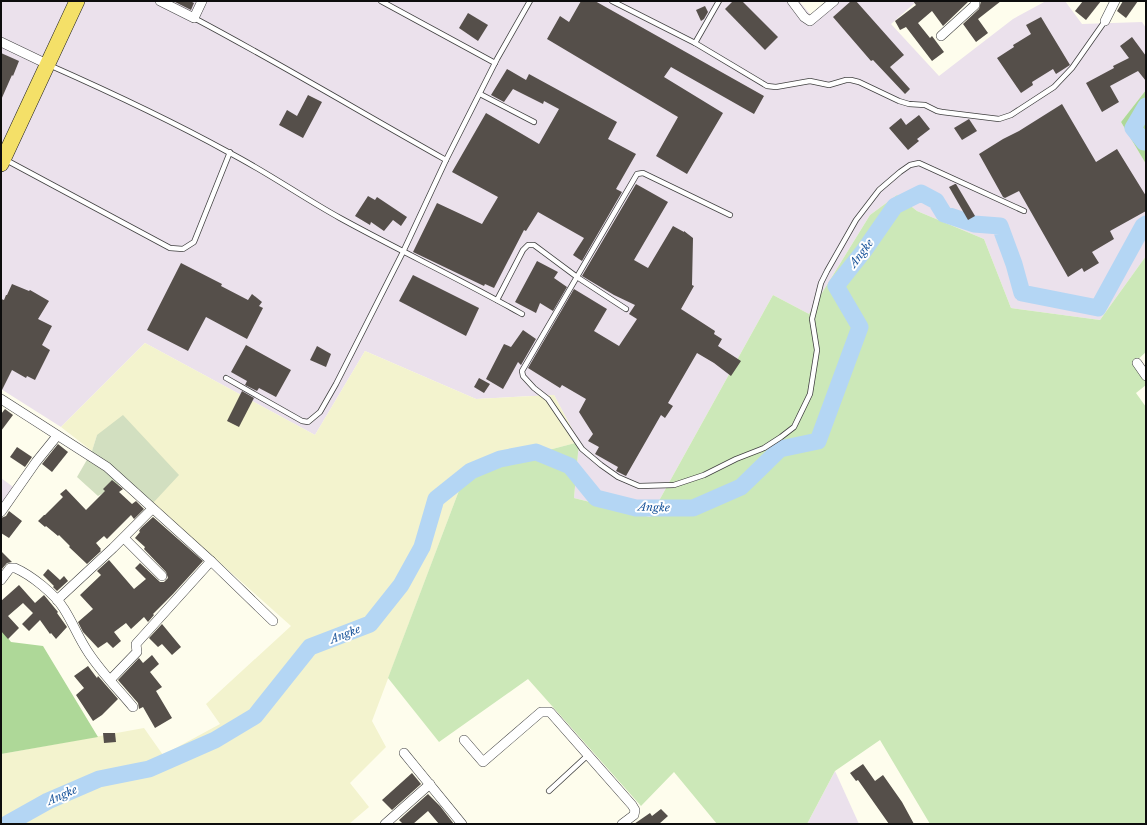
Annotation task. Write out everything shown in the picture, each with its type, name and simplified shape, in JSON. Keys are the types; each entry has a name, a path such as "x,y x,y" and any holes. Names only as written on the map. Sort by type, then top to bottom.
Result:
{"main road":[{"path":"2,161 76,1"}],"street":[{"path":"160,1 194,18 202,1"},
{"path":"792,1 804,17 810,21 828,8 834,1"},
{"path":"941,36 975,5 975,1"},
{"path":"1105,21 1114,1"},
{"path":"1,42 47,64"},
{"path":"1137,363 1146,376"},
{"path":"1,399 107,467 211,561 273,622"},
{"path":"1,512 36,462 57,436"},
{"path":"57,600 124,538 152,509"},
{"path":"124,538 162,576"},
{"path":"110,680 137,652 136,644 150,627 211,561"},
{"path":"1,580 10,568 15,568 35,581 57,600 87,650 132,707"},
{"path":"464,740 483,762 541,712 550,712 635,810 634,815 622,824"},
{"path":"404,753 462,824"},
{"path":"385,824 430,784"}],"lane":[{"path":"381,1 495,63"},
{"path":"226,378 302,421 308,422 320,412 336,384 403,252 446,160 495,63 530,1"},
{"path":"612,1 695,43 767,86 776,87 810,82 829,85 851,80 859,82 899,101 909,104 925,105 942,112 1000,119 1011,115 1054,87 1072,68 1105,21"},
{"path":"695,43 719,1"},
{"path":"194,18 287,68 388,128 446,160"},
{"path":"47,64 134,103 230,152 338,217 522,314"},
{"path":"480,94 534,122"},
{"path":"2,161 170,248 183,249 194,242 230,152"},
{"path":"730,215 643,173 637,174 522,371 523,376 534,388 548,399 582,449 600,465 618,477 638,486 674,485 704,475 736,459 764,448 781,438 794,427 810,394 817,350 812,319 821,283 856,220 879,190 900,172 910,165 919,163 1024,211"},
{"path":"497,300 523,250 528,245 534,245 577,277 626,309"},
{"path":"550,791 588,755"}],"shaded area":[{"path":"1,1 799,1 815,20 835,1 917,1 891,24 939,76 1013,19 1046,1 1065,1 1082,24 1142,22 1146,28 1146,90 1121,122 1146,164 1146,256 1100,320 1011,308 984,239 917,211 897,195 870,215 809,314 773,295 650,517 574,498 579,442 554,395 476,399 365,351 315,435 145,343 61,427 1,389"},
{"path":"1,478 20,492 1,519"},
{"path":"835,771 859,824 807,824"}],"green space":[{"path":"1146,90 1146,164 1121,122"},
{"path":"897,195 917,211 984,239 1011,308 1100,320 1146,256 1146,352 1135,362 1146,374 1146,385 1136,393 1146,407 1146,824 930,824 880,740 835,771 807,824 717,824 674,772 641,806 528,679 439,742 388,678 466,472 579,442 574,498 650,517 773,295 809,314 870,215"},
{"path":"145,343 315,435 365,351 476,399 554,395 579,442 466,472 372,721 386,747 350,783 369,807 349,824 1,824 1,754 144,728 163,755 220,724 206,704 291,626 153,503 97,435 92,451 61,427"},
{"path":"123,415 179,475 153,503 127,480 98,496 77,477 92,451 97,435"},
{"path":"1,629 11,642 43,646 98,737 1,754"}],"building":[{"path":"173,1 190,1 194,3 191,10"},
{"path":"581,1 595,1 764,96 754,114 671,67 664,77 723,113 687,174 656,156 678,117 547,39 560,16 569,22"},
{"path":"733,1 742,1 778,37 765,50 725,9"},
{"path":"851,1 856,1 904,55 890,67 910,89 905,94 873,60 871,61 833,17"},
{"path":"913,1 969,1 943,26 932,11 918,23 930,38 932,36 944,52 932,61 906,27 900,30 895,21 916,5"},
{"path":"981,1 1001,1 978,19 988,33 976,42 963,24 979,9"},
{"path":"1083,1 1101,1 1086,20 1075,11"},
{"path":"1123,1 1138,1 1126,18 1117,11"},
{"path":"705,6 708,12 701,21 696,10"},
{"path":"468,13 488,25 478,41 459,28"},
{"path":"1041,17 1070,65 1056,74 1053,69 1032,82 1033,85 1021,93 997,58 1014,47 1013,45 1031,34 1026,25"},
{"path":"1132,37 1146,56 1146,81 1138,71 1110,86 1119,102 1102,112 1086,83 1129,58 1120,46"},
{"path":"1,53 19,61 1,100"},
{"path":"507,69 526,80 529,74 617,122 608,139 636,154 616,189 622,192 582,261 573,255 584,238 538,212 526,231 524,230 494,288 485,284 484,286 413,252 437,203 482,224 498,197 452,172 486,113 539,144 559,109 544,101 543,104 513,89 504,102 491,95"},
{"path":"308,95 322,102 303,138 279,125 287,110 297,116"},
{"path":"1062,104 1096,162 1117,149 1146,196 1146,211 1110,231 1114,239 1092,252 1099,263 1084,272 1082,268 1068,277 1019,191 1005,198 1003,197 979,154"},
{"path":"919,115 930,129 917,139 919,141 908,150 889,128 901,118 906,125"},
{"path":"969,119 977,131 962,140 954,128"},
{"path":"636,184 668,202 634,260 648,268 673,226 684,231 693,238 692,285 694,286 681,309 715,331 714,334 722,339 718,346 741,361 731,376 714,363 697,353 668,403 673,406 665,418 661,415 626,476 616,471 618,467 595,454 599,447 588,441 593,434 579,412 586,399 562,385 560,388 528,368 574,289 607,309 594,331 619,346 637,319 629,314 635,305 614,295 582,276"},
{"path":"955,184 975,216 968,220 949,187"},
{"path":"368,196 375,200 377,197 407,217 401,226 393,220 384,231 371,222 370,225 355,216"},
{"path":"537,261 558,272 554,278 567,287 553,311 540,303 536,313 515,302"},
{"path":"181,263 222,284 221,286 248,300 252,294 262,302 259,306 263,308 247,339 206,317 188,351 147,330"},
{"path":"413,275 479,308 466,336 399,301"},
{"path":"12,284 29,291 30,290 49,301 38,319 52,326 42,345 50,350 35,380 27,376 26,378 12,370 1,392 1,299 4,300"},
{"path":"523,330 536,339 521,365 518,362 503,389 486,379 504,344 511,347"},
{"path":"246,345 291,370 276,397 259,388 257,391 245,385 247,381 231,372"},
{"path":"317,346 331,354 326,367 310,360"},
{"path":"479,378 490,384 484,393 474,387"},
{"path":"242,391 254,398 239,427 227,421"},
{"path":"5,409 13,415 1,431 1,414"},
{"path":"58,444 68,452 52,472 42,464"},
{"path":"17,447 32,457 25,467 10,457"},
{"path":"112,480 123,489 119,492 132,504 136,501 144,509 134,519 131,515 107,539 104,536 96,543 101,551 87,564 59,535 58,536 38,521 63,497 60,494 66,489 86,510 105,491 103,489"},
{"path":"9,511 22,521 9,538 1,533 1,518 6,516"},
{"path":"153,517 203,561 153,614 154,615 148,622 144,617 131,629 126,623 114,632 121,641 113,648 107,642 98,648 83,632 78,622 93,609 80,595 101,575 97,571 109,560 134,589 146,579 135,568 140,563 160,582 164,582 168,578 166,572 144,549 145,547 135,538 140,532 139,531 141,528"},
{"path":"1,551 12,562 7,563 1,570"},
{"path":"48,569 60,580 64,576 68,581 57,591 43,575"},
{"path":"19,585 35,603 44,595 58,612 57,613 67,627 56,639 51,633 50,634 40,620 29,631 22,624 33,613 23,603 8,616 19,628 8,639 1,631 1,601"},
{"path":"162,624 181,647 172,655 162,644 158,647 149,638"},
{"path":"152,655 159,664 150,672 162,687 156,691 172,718 155,728 143,707 139,709 138,703 118,680 139,658 143,663"},
{"path":"88,666 97,678 98,676 118,699 102,715 93,721 76,695 84,688 74,676"},
{"path":"103,733 115,733 116,742 104,743"},
{"path":"863,764 875,781 883,775 902,802 914,824 889,824 858,780 856,781 850,773"},
{"path":"412,773 421,784 392,810 382,800"},
{"path":"428,794 440,806 454,824 439,824 428,811 413,824 403,824 399,820"},
{"path":"661,809 668,816 659,824 634,824 650,813 652,816"}],"waterway":[{"name":"Angke","path":"1146,106 1133,128 1144,142 1146,142"},
{"name":"Angke","path":"7,824 48,801 99,779 149,769 215,740 255,716 310,647 370,624 401,585 422,547 436,499 471,471 500,459 536,452 570,466 596,498 636,508 693,508 741,487 780,449 818,441 860,327 836,286 863,252 895,206 921,193 936,201 944,214 974,224 1000,226 1014,264 1022,293 1098,308 1143,226 1146,224"}]}
